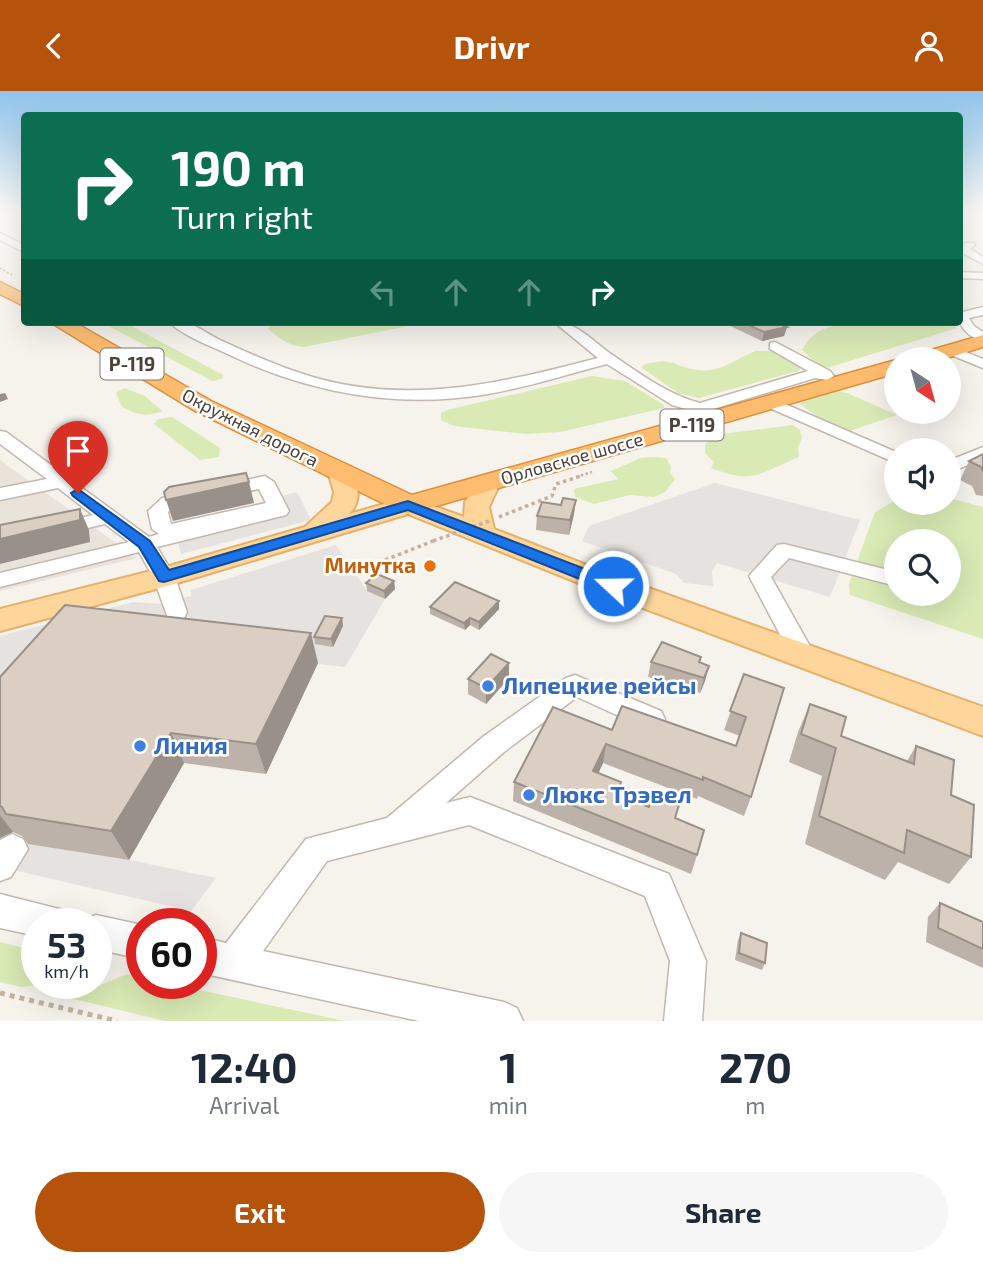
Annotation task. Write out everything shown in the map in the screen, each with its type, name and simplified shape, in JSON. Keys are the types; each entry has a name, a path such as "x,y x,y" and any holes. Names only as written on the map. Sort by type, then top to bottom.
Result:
{"highway":[{"path":"6,281 21,298"},
{"name":"Окружная дорога","path":"67,326 203,406 341,475 408,505"},
{"path":"960,347 983,339"},
{"name":"Орловское шоссе","path":"408,505 771,403 834,378 884,368"}],"main road":[{"path":"312,533 344,505 346,492 341,475"},
{"path":"485,528 474,512 477,496 488,483"},
{"path":"0,620 164,577 408,505 485,528 804,657 983,722"}],"street":[{"path":"963,275 983,275"},
{"path":"963,316 983,311"},
{"path":"963,319 969,329 983,339"},
{"path":"183,326 273,369 310,381 350,389 400,394 467,392 508,385 609,359"},
{"path":"565,326 609,359 677,402 700,408 814,374 834,378"},
{"path":"229,348 254,340"},
{"path":"775,346 834,378"},
{"path":"961,354 983,364"},
{"path":"771,403 884,453"},
{"path":"0,436 145,544 164,577 176,612"},
{"path":"961,462 983,452"},
{"path":"0,494 62,482"},
{"path":"0,580 279,511 265,482 150,506 145,512 150,534 145,544"},
{"path":"169,502 158,511 162,529 176,530 277,506"},
{"path":"0,542 110,517"},
{"path":"804,657 760,576 784,550 884,576"},
{"path":"394,830 494,744 575,685 675,729"},
{"path":"217,958 317,849 470,811 657,885 688,961 683,1021"},
{"path":"0,911 21,916"},
{"path":"217,958 504,1021"}],"path":[{"path":"0,268 6,281"},
{"path":"385,559 433,541 485,528 552,496"},
{"path":"0,993 117,1021"}],"shaded area":[{"path":"0,460 137,558 0,591"},
{"path":"715,483 860,520 830,597 717,563 712,571 713,586 684,583 676,574 582,541 589,526"},
{"path":"297,492 311,520 181,554 176,534 270,510 266,500"},
{"path":"336,545 367,591 385,599 345,667 80,635 0,730 0,636 133,602 161,604 173,601 191,596 191,590"},
{"path":"0,839 129,860 216,878 193,908 178,908 0,867"}],"green space":[{"path":"109,326 131,326 223,375 222,379 212,381"},
{"path":"269,326 408,326 304,347 289,344 268,329"},
{"path":"835,326 957,328 895,347 884,347 884,350 830,367 821,367 802,350 817,333"},
{"path":"756,351 771,351 803,366 798,371 699,398 678,393 642,368 643,365 661,362 689,369 715,369"},
{"path":"592,376 625,381 664,405 664,408 560,432 526,434 454,426 441,420 441,413 447,410"},
{"path":"124,388 145,396 162,411 141,414 122,407 116,393"},
{"path":"836,391 847,393 884,409 884,419 847,432 799,403"},
{"path":"172,417 220,448 219,457 200,460 154,424 158,419"},
{"path":"793,425 800,430 802,438 798,447 799,457 765,472 748,476 738,476 711,468 714,462 705,453 705,444 713,435"},
{"path":"641,458 666,458 671,466 670,473 675,479 665,492 654,497 630,495 594,504 575,497 574,489 618,479 611,471"},
{"path":"961,501 983,507 983,639 850,595 849,584 875,512 884,507 884,515 961,515"},
{"path":"0,942 21,947 21,987 0,982"},
{"path":"126,974 126,999 217,999 217,994 345,1021 165,1021 74,999 112,999 112,980"}],"building":[{"path":"751,326 787,327 764,332"},
{"path":"983,454 983,471 969,461"},
{"path":"246,473 249,482 166,500 164,492 169,487"},
{"path":"563,498 576,500 570,520 537,516 542,502 561,505"},
{"path":"80,509 80,520 0,539 0,525"},
{"path":"377,574 394,581 384,591 366,583"},
{"path":"455,582 499,601 479,622 470,618 464,623 430,607"},
{"name":"Линия","path":"65,605 311,633 256,744 171,733 111,831 6,814 0,806 0,677"},
{"path":"325,616 342,618 331,639 314,637"},
{"path":"662,642 701,657 699,662 709,666 704,678 651,662"},
{"path":"491,654 509,663 486,688 468,679"},
{"path":"744,674 784,688 751,797 703,777 703,780 606,744 593,771 621,782 617,795 649,807 652,796 679,805 675,818 704,830 697,855 514,782 553,707 612,730 622,706 736,746 746,717 730,711"},
{"path":"810,704 846,717 841,736 914,764 916,746 954,760 951,795 974,805 971,857 907,830 904,853 819,816 836,748 801,734"},
{"path":"940,903 983,922 983,949 938,928"},
{"path":"741,933 767,943 765,963 739,953"}],"place":[{"name":"Минутка","path":"430,566"},
{"name":"Липецкие рейсы","path":"488,686"},
{"name":"Линия","path":"140,746"},
{"name":"Люкс Трэвел","path":"529,795"}],"route":[{"path":"78,493 145,544 164,577 408,505 613,586"}]}
